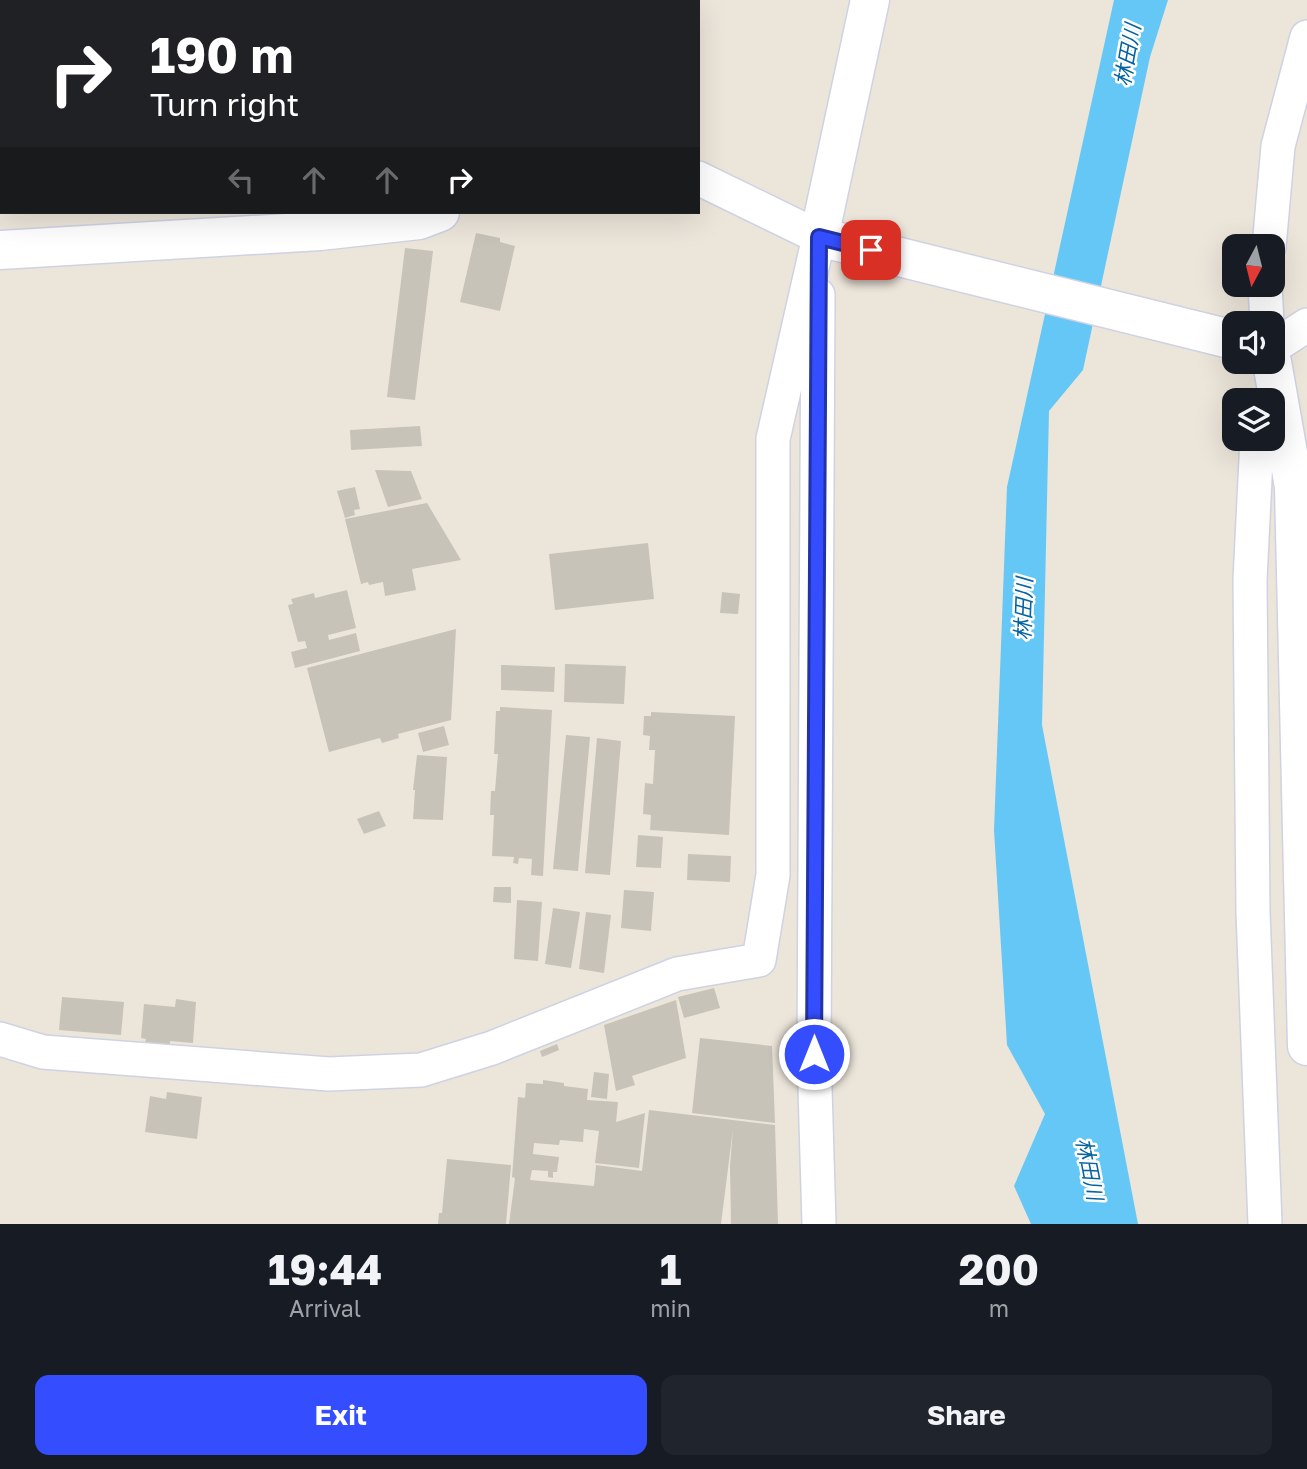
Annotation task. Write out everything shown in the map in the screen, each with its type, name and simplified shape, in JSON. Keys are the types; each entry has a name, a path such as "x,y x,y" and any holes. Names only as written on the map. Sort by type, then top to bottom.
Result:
{"main road":[{"path":"870,0 819,237 1222,337"},
{"path":"0,250 320,230 419,220 435,214"},
{"path":"1272,374 1294,487 1301,540 1307,1046"}],"street":[{"path":"1270,234 1278,146 1307,37"},
{"path":"700,179 819,237"},
{"path":"0,1039 43,1052 329,1074 421,1070 492,1048 677,974 759,960 773,875 773,439 819,237"},
{"path":"819,237 814,1054 819,1224"},
{"path":"1285,355 1307,325"},
{"path":"1256,451 1250,580 1253,912 1265,1224"}],"water":[{"name":"林田川","path":"1114,0 1168,0 1150,57 1083,370 1049,411 1042,725 1138,1224 1031,1224 1014,1186 1045,1114 1007,1045 994,830 1007,487"}],"building":[{"path":"476,233 500,238 500,242 515,246 500,311 460,302"},
{"path":"405,248 433,251 415,400 387,397"},
{"path":"420,426 422,446 351,450 350,430"},
{"path":"375,470 411,471 422,499 388,507"},
{"path":"355,487 360,509 354,510 355,515 345,518 337,491"},
{"path":"427,503 461,560 412,569 416,590 385,596 383,582 361,584 345,519"},
{"path":"648,543 654,599 555,610 549,554"},
{"path":"347,590 356,628 328,635 329,640 356,633 360,651 295,668 291,652 307,648 305,641 298,642 288,605 293,604 291,599 314,593 315,598"},
{"path":"722,592 740,594 738,614 720,613"},
{"path":"456,629 451,720 398,734 399,738 382,743 380,738 329,752 307,668"},
{"path":"565,664 626,666 624,704 564,702"},
{"path":"501,665 555,667 554,692 501,690"},
{"path":"500,707 552,710 543,876 531,875 532,859 519,858 518,864 513,863 514,857 492,856 494,815 490,815 491,791 495,791 498,754 494,754 496,711 500,711"},
{"path":"651,712 735,716 729,835 650,830 651,815 643,814 645,783 653,784 655,750 649,750 650,736 643,735 644,716 651,716"},
{"path":"444,726 449,745 423,752 418,733"},
{"path":"566,735 590,737 578,871 553,869"},
{"path":"597,738 621,741 610,875 585,873"},
{"path":"417,755 447,757 443,820 413,819"},
{"path":"379,811 386,826 364,834 357,819"},
{"path":"638,835 663,837 661,868 636,867"},
{"path":"688,854 731,856 730,882 687,880"},
{"path":"494,887 511,887 511,903 493,902"},
{"path":"624,890 654,892 651,931 621,928"},
{"path":"517,900 542,902 538,961 514,959"},
{"path":"553,908 580,912 571,968 545,964"},
{"path":"586,912 611,915 604,973 579,969"},
{"path":"714,988 720,1008 684,1018 678,997"},
{"path":"62,997 124,1002 121,1035 59,1030"},
{"path":"176,999 196,1002 193,1043 170,1041 170,1050 144,1048 146,1039 141,1038 144,1004 175,1007"},
{"path":"676,1000 686,1058 632,1076 635,1085 616,1091 604,1025"},
{"path":"700,1038 772,1046 775,1123 692,1113"},
{"path":"557,1044 559,1050 542,1057 540,1051"},
{"path":"594,1072 609,1074 607,1099 591,1097"},
{"path":"543,1080 588,1089 587,1100 618,1102 616,1122 645,1113 639,1168 595,1163 599,1131 584,1129 583,1142 560,1140 559,1145 534,1143 533,1154 559,1157 557,1172 553,1172 553,1178 548,1177 548,1171 532,1170 530,1180 594,1186 596,1165 642,1171 649,1110 775,1125 778,1224 731,1224 730,1166 733,1129 721,1224 509,1224 515,1178 512,1177 518,1097 525,1098 526,1083 543,1084"},
{"path":"167,1092 202,1097 197,1139 145,1132 150,1096 166,1099"},
{"path":"447,1159 511,1165 506,1224 438,1224 439,1213 442,1213"}],"route":[{"path":"814,1054 819,237 871,250"}]}
